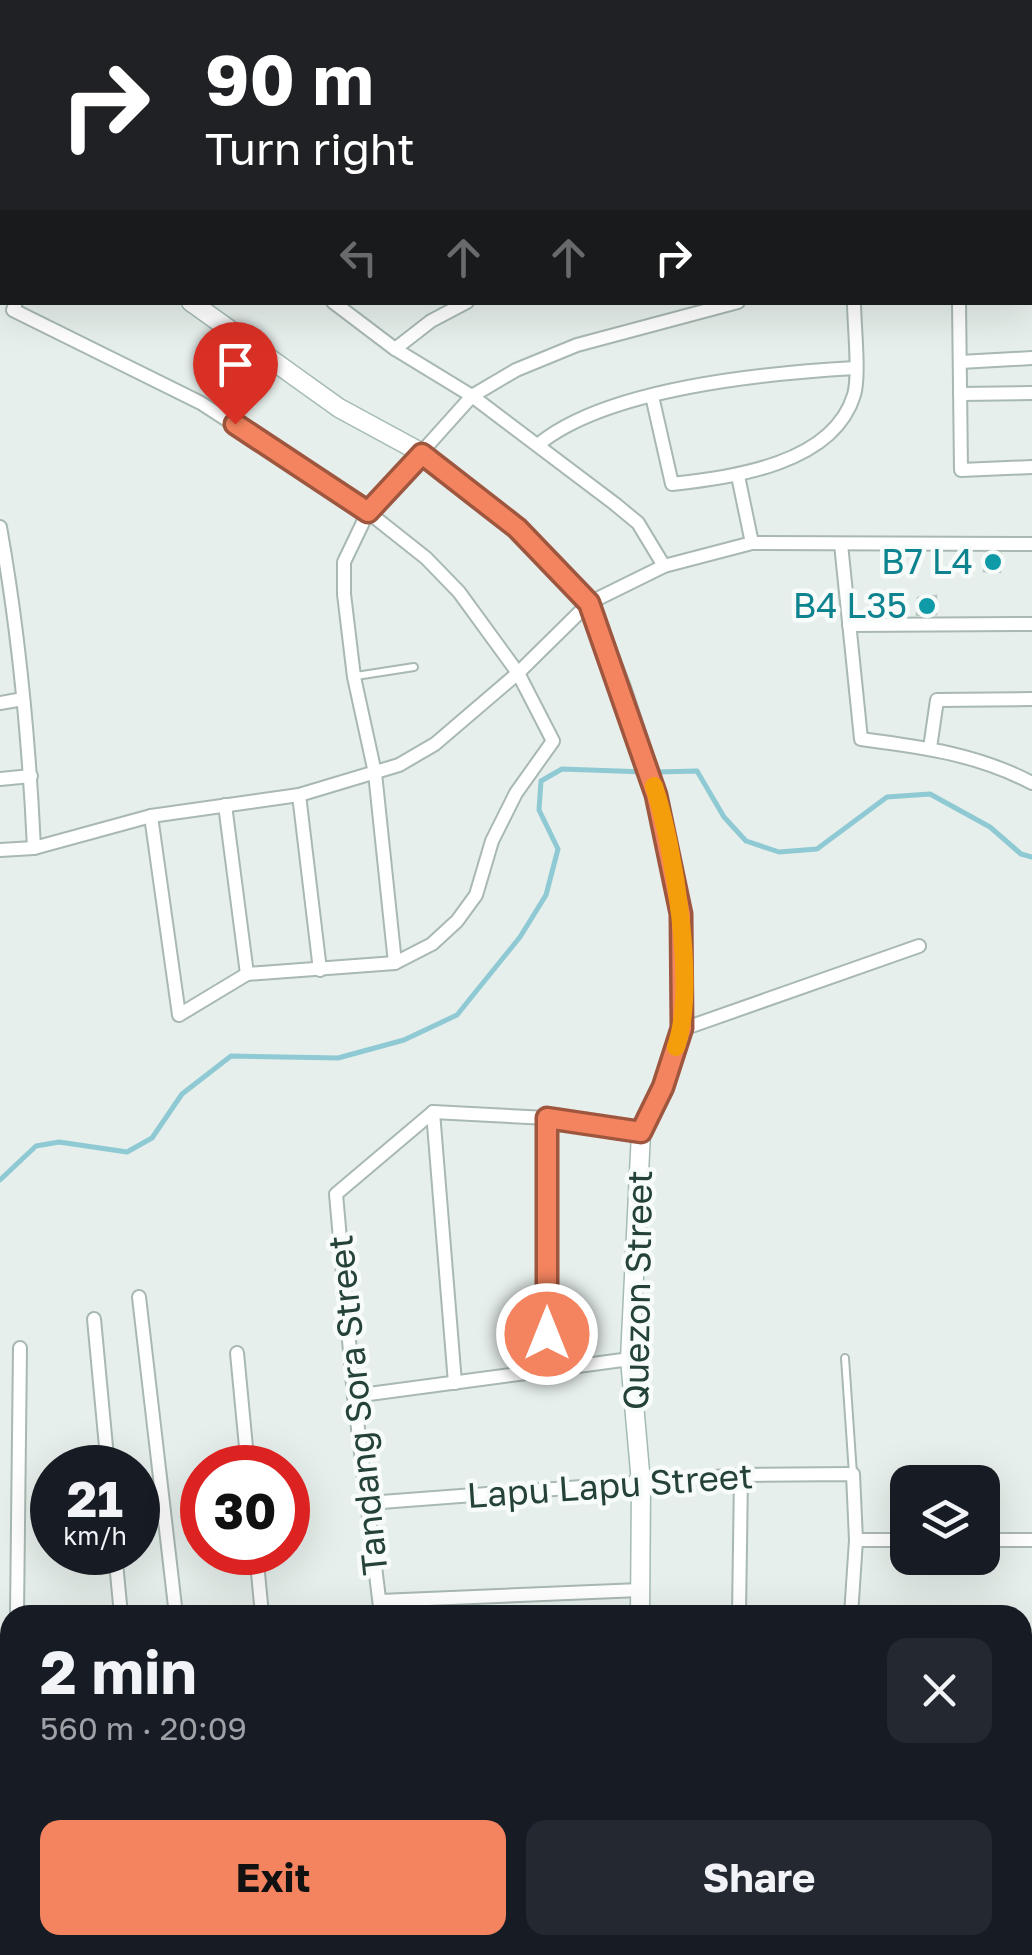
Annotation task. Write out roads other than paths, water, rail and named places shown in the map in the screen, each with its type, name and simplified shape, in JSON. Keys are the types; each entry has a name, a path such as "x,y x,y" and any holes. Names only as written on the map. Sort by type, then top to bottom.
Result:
{"street":[{"path":"195,305 340,408 422,454 517,528 589,603"},
{"path":"337,305 394,349 472,396 539,444 638,523 664,566"},
{"path":"394,349 431,320 461,305"},
{"path":"395,962 375,773 354,676 344,594 344,562 368,512 472,396 516,370 577,344 726,305"},
{"path":"652,396 672,484 738,476 810,449 839,427 856,392 854,305"},
{"path":"959,305 961,470 1032,466"},
{"path":"15,306 202,403 368,512 426,558 459,592 518,672 553,742 516,793 492,841 476,895 458,921 432,944 395,962 247,974 179,1015 151,816"},
{"path":"960,362 1032,358"},
{"path":"539,444 558,429 593,413 652,396 779,372 855,368"},
{"path":"960,394 1032,393"},
{"path":"738,476 752,543"},
{"path":"0,527 7,620 23,699 34,848"},
{"path":"0,850 34,848 151,816 299,795 399,765 435,744 589,603 664,566 752,543 1032,544"},
{"path":"841,544 861,738 952,751 1002,767 1032,783"},
{"name":"Quezon Street","path":"589,603 656,795 681,914 682,1028 663,1087 641,1132 630,1360 641,1483 640,1605"},
{"path":"849,624 1032,624"},
{"path":"0,702 23,699"},
{"path":"930,748 938,700 1032,699"},
{"path":"0,779 30,776"},
{"path":"299,795 320,970"},
{"path":"225,805 247,974"},
{"path":"682,1028 919,946"},
{"path":"455,1383 433,1112 547,1118 641,1132"},
{"name":"Tandang Sora Street","path":"381,1605 354,1396 336,1194 433,1112"},
{"path":"547,1118 547,1370"},
{"path":"139,1297 175,1605"},
{"path":"94,1319 106,1445"},
{"path":"17,1605 20,1348"},
{"path":"237,1353 246,1445"},
{"path":"354,1396 630,1360"},
{"path":"852,1605 856,1540 853,1474"},
{"name":"Lapu Lapu Street","path":"368,1502 741,1475 853,1474"},
{"path":"739,1605 741,1475"},
{"path":"856,1540 890,1540"},
{"path":"1000,1540 1032,1540"},
{"path":"118,1575 120,1605"},
{"path":"258,1575 261,1605"},
{"path":"424,1605 640,1590"}],"lane":[{"path":"354,676 414,667"},
{"path":"845,1358 853,1474"}],"waterway":[{"path":"0,1180 36,1146 59,1142 127,1152 152,1138 182,1094 231,1056 338,1058 404,1040 457,1015 520,937 546,895 558,849 539,810 541,781 562,769 645,772"},
{"path":"656,772 697,771 724,817 746,841 779,852 817,849 887,797 930,794 990,827 1021,854 1032,857"}],"place":[{"name":"B7 L4","path":"993,562"},
{"name":"B4 L35","path":"927,606"}]}
